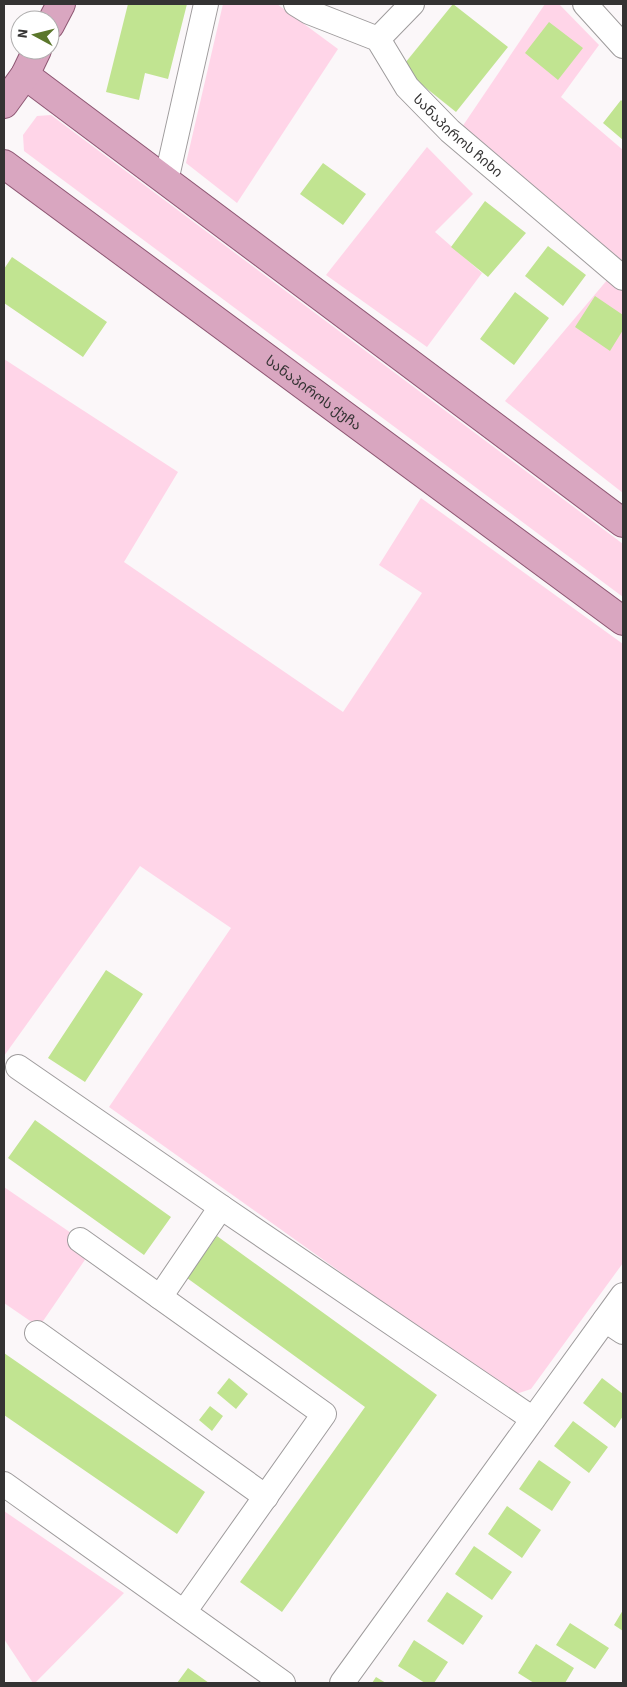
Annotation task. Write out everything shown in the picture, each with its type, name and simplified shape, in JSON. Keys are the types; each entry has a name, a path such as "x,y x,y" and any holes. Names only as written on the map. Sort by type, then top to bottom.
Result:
{"main road":[{"path":"5,100 25,75 33,60"},
{"path":"25,75 623,523"},
{"name":"სანაპიროს ქუჩა","path":"4,164 623,621"},
{"path":"4,189 45,194"}],"street":[{"path":"166,181 206,4"},
{"path":"296,4 309,12 378,39 412,4"},
{"path":"585,4 623,46"},
{"name":"სანაპიროს ჩიხი","path":"378,39 406,87 450,131 623,278"},
{"path":"18,1068 533,1419"},
{"path":"160,1297 222,1207"},
{"path":"80,1240 324,1414 184,1612"},
{"path":"342,1683 533,1419 614,1326 623,1295"},
{"path":"37,1333 266,1497"},
{"path":"4,1484 283,1683"}],"shaded area":[{"path":"223,4 277,4 338,49 237,203 186,163"},
{"path":"545,4 559,4 599,45 561,97 623,150 623,267 460,130"},
{"path":"51,115 623,544 623,597 24,151 23,135 37,116"},
{"path":"427,147 473,194 435,232 482,273 427,347 326,275"},
{"path":"613,273 623,281 623,493 505,401"},
{"path":"4,359 178,472 124,562 343,712 422,593 379,565 421,498 623,644 623,1263 531,1389 513,1395 109,1107 231,928 140,866 4,1056"},
{"path":"4,1187 93,1248 39,1327 4,1303"},
{"path":"4,1511 124,1593 35,1683 33,1683 4,1639"}],"building":[{"path":"128,4 187,4 168,79 145,73 139,100 106,92"},
{"path":"453,4 508,47 456,112 401,68"},
{"path":"549,22 583,48 558,80 525,53"},
{"path":"621,100 623,102 623,140 603,123"},
{"path":"323,163 366,194 343,225 300,194"},
{"path":"485,201 526,233 488,277 451,247"},
{"path":"548,246 586,275 563,306 525,276"},
{"path":"12,257 107,322 83,357 4,303 4,269"},
{"path":"515,292 549,318 514,365 480,339"},
{"path":"595,296 623,315 623,330 610,351 575,327"},
{"path":"106,970 143,994 85,1082 48,1058"},
{"path":"35,1120 171,1217 144,1255 8,1158"},
{"path":"217,1236 437,1395 282,1612 240,1582 365,1407 187,1278"},
{"path":"4,1353 205,1492 177,1534 4,1415"},
{"path":"229,1378 248,1394 236,1409 217,1393"},
{"path":"602,1378 623,1394 623,1416 615,1428 583,1403"},
{"path":"210,1406 223,1416 212,1431 199,1420"},
{"path":"573,1421 608,1447 589,1473 554,1446"},
{"path":"539,1460 571,1482 552,1511 519,1489"},
{"path":"507,1506 541,1530 522,1558 488,1534"},
{"path":"474,1546 512,1572 492,1600 455,1574"},
{"path":"447,1592 483,1616 463,1645 427,1621"},
{"path":"623,1610 623,1631 614,1625"},
{"path":"570,1623 609,1648 595,1669 556,1645"},
{"path":"414,1640 448,1662 434,1683 425,1683 398,1666"},
{"path":"536,1644 574,1668 565,1683 534,1683 518,1673"},
{"path":"188,1668 209,1683 177,1683"},
{"path":"376,1677 386,1683 372,1683"}]}
